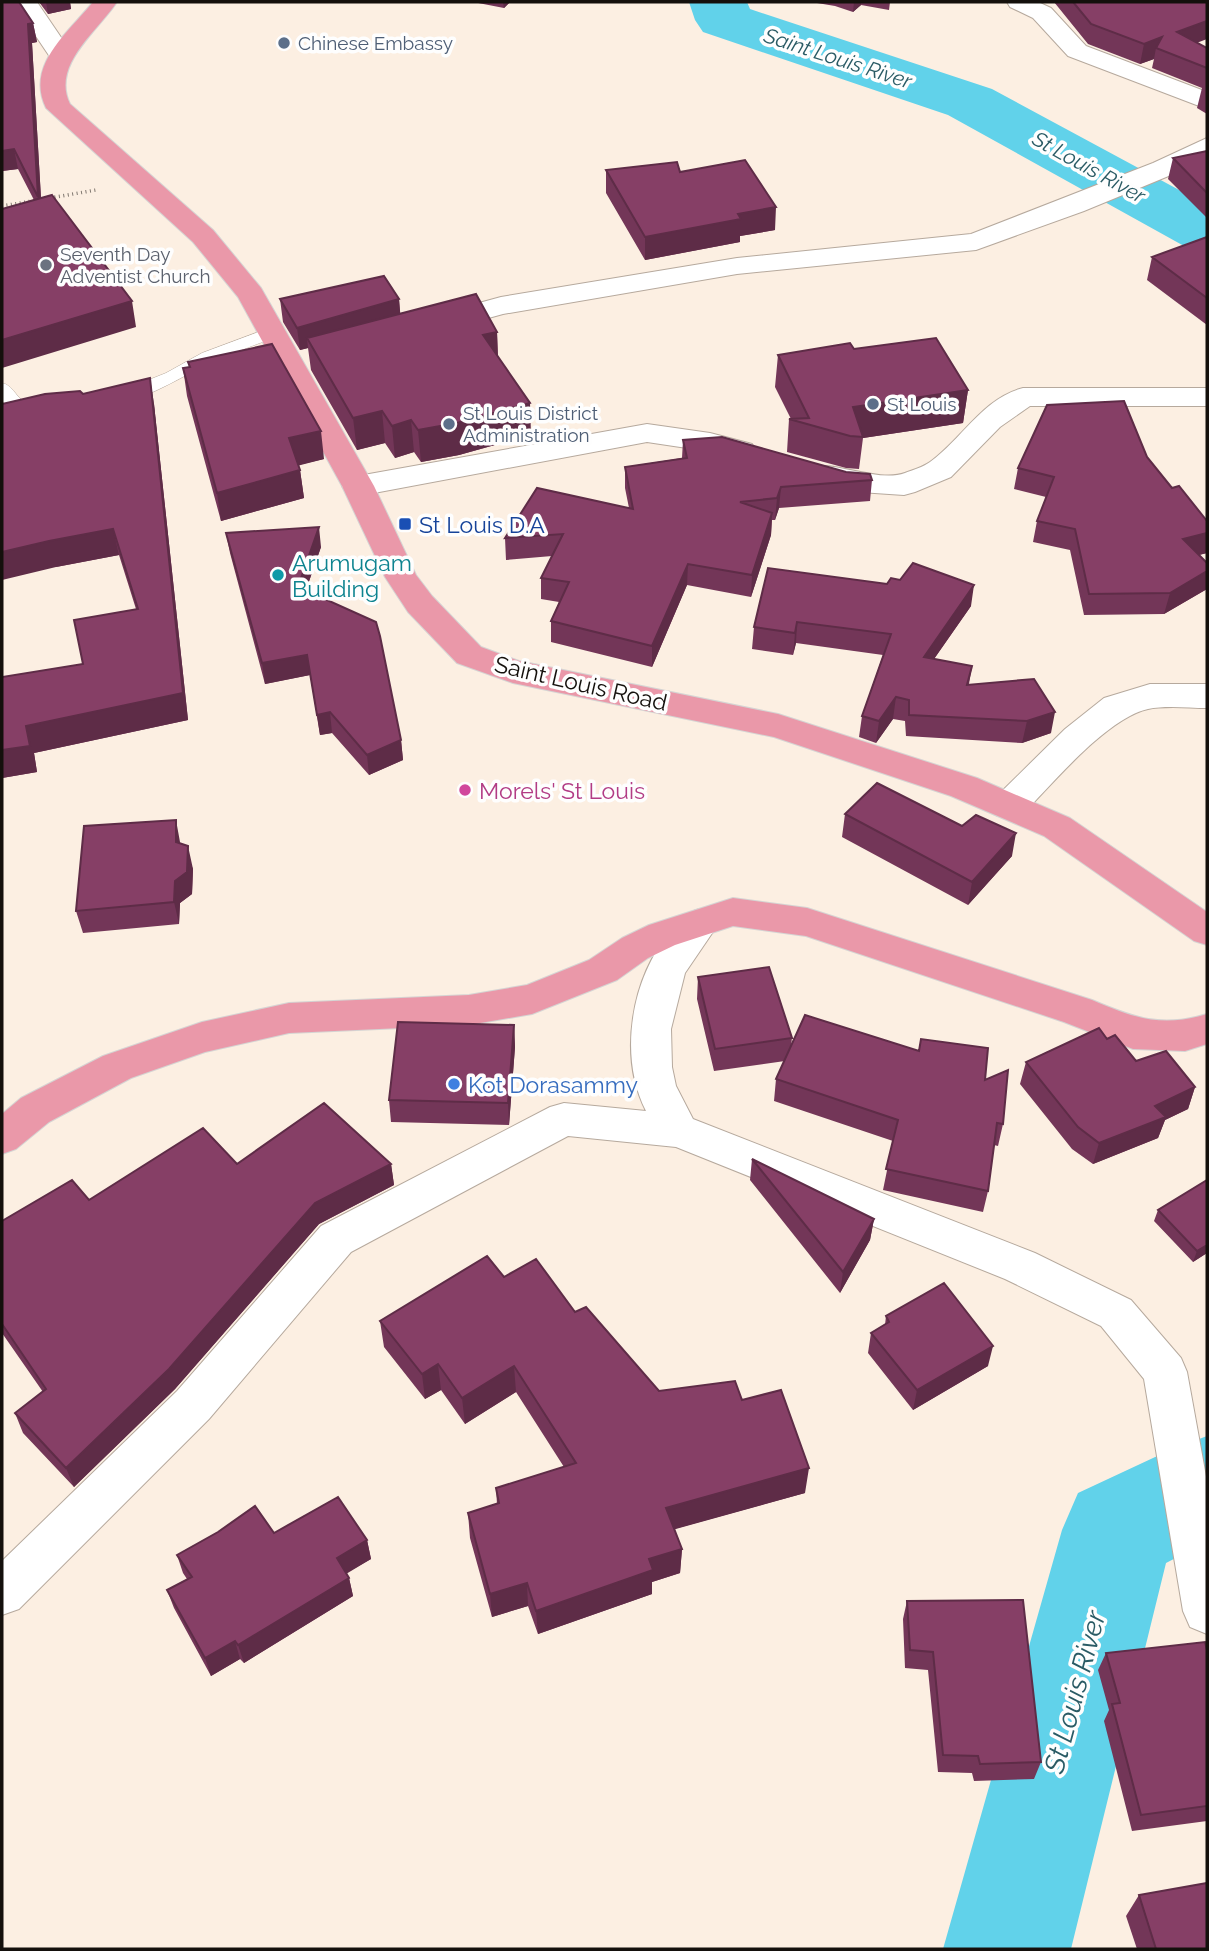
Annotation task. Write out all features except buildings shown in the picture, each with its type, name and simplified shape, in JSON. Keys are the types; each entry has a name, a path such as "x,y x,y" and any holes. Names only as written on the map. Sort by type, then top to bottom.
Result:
{"main road":[{"name":"Saint Louis Road","path":"106,2 88,27 61,55 51,86 58,108 203,236 251,293 272,332 305,361 358,486 401,576 420,604 469,654 513,671 778,726 964,786 1057,827 1207,932"},
{"path":"2,1137 35,1110 117,1067 202,1037 289,1018 469,1010 531,999 603,970 635,948 662,935 733,912 807,922 1078,1011 1133,1034 1185,1036 1207,1029"}],"street":[{"path":"25,2 61,55"},
{"path":"1020,2 1042,13 1063,32 1077,51 1207,101"},
{"path":"410,331 501,306 737,266 976,242 1161,169 1207,146"},
{"path":"358,486 647,433 710,442 845,481 904,485 940,470 989,421 1023,397 1207,397"},
{"path":"1009,806 1077,738 1116,706 1150,696 1207,696"},
{"path":"679,1130 662,1102 656,1078 652,1053 653,1017 674,956 700,923"},
{"path":"2,1593 193,1405 336,1239 564,1119 679,1130 1020,1266 1116,1313 1165,1372 1207,1610"}],"lane":[{"path":"104,403 137,392 208,357 272,332"},
{"path":"2,388 8,399 28,412 54,413"}],"path":[{"path":"2,206 142,182"}],"waterway":[{"name":"Saint Louis River","path":"718,2 724,20 970,102 1207,232"},
{"name":"St Louis River","path":"1007,1949 1118,1530 1207,1487"}],"place":[{"name":"Chinese Embassy","path":"284,43"},
{"name":"Seventh Day Adventist Church","path":"46,265"},
{"name":"St Louis","path":"873,404"},
{"name":"St Louis District Administration","path":"449,424"},
{"name":"St Louis D.A","path":"405,524"},
{"name":"Arumugam Building","path":"278,575"},
{"name":"Morels' St Louis","path":"465,790"},
{"name":"Kot Dorasammy","path":"454,1084"}]}
